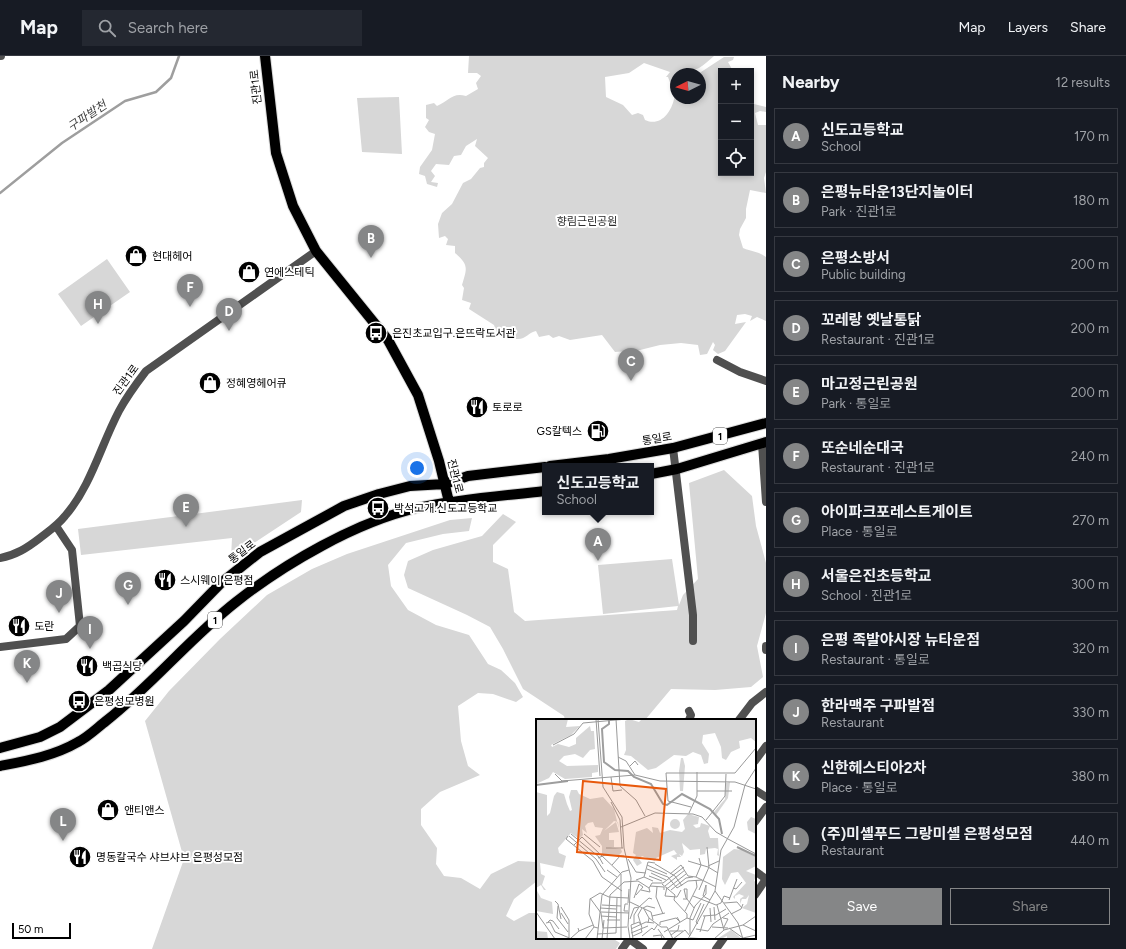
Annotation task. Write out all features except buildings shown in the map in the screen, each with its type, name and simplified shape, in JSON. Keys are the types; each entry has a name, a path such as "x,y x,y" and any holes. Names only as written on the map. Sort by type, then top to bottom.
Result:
{"main road":[{"name":"진관1로","path":"265,56 276,153 293,206 316,251 388,340 418,394 449,502"},
{"name":"통일로","path":"575,463 673,448 766,423"},
{"name":"1","path":"654,473 677,469 764,443"},
{"name":"통일로","path":"0,748 40,737 60,727 109,690 184,621 221,583 260,552 344,506 372,496 410,486 445,484 468,476 542,466"},
{"name":"1","path":"0,766 41,758 78,742 122,708 234,603 278,572 314,551 381,519 416,509 449,502 542,490"}],"street":[{"name":"진관1로","path":"0,558 15,555 56,526 71,509 90,476 119,412 131,390 146,371 316,251"},
{"path":"717,360 740,372 766,380"},
{"path":"764,443 766,502"},
{"path":"673,448 677,469 693,615 693,641"},
{"path":"0,647 66,639 80,626 72,550 56,526"},
{"path":"740,719 752,703 766,692"},
{"path":"689,711 691,715 689,719"},
{"path":"756,760 766,746"},
{"path":"756,791 766,797"},
{"path":"756,821 766,807"},
{"path":"756,873 766,879 756,894"},
{"path":"622,949 628,939"},
{"path":"630,939 642,949"},
{"path":"666,949 673,939"},
{"path":"716,949 723,939"}],"green space":[{"name":"향림근린공원","path":"469,56 714,56 699,68 670,68 670,72 644,63 629,73 605,77 606,97 623,105 632,115 638,113 643,115 645,120 655,122 667,114 673,104 706,104 706,69 724,57 734,57 733,60 728,62 731,68 718,68 718,176 754,176 754,104 766,107 766,112 760,111 755,113 758,125 766,125 766,172 764,178 766,193 750,190 746,209 746,218 740,229 739,235 743,248 766,257 766,321 757,317 750,321 752,316 745,314 737,315 735,324 746,322 725,351 718,354 713,350 715,345 713,342 707,354 700,355 698,345 681,343 660,345 640,350 615,352 602,335 570,340 559,336 553,338 549,335 539,337 536,331 521,339 515,339 497,333 494,325 469,309 471,303 462,300 464,288 462,285 466,267 463,261 455,253 455,246 446,245 448,239 445,236 439,238 438,224 442,213 452,204 463,183 471,179 480,168 484,167 484,163 488,158 475,146 477,139 466,146 461,155 454,156 449,165 436,164 431,171 435,176 431,182 438,183 437,187 427,184 425,176 419,174 420,167 432,150 435,134 429,132 425,127 429,120 426,118 426,105 434,103 437,106 454,96 466,96 478,89 476,83 481,76 477,73 468,73"},
{"name":"향림근린공원","path":"670,72 670,82 668,77 666,77"},
{"path":"399,97 402,154 362,152 357,98"},
{"path":"107,259 130,292 81,326 58,294"},
{"path":"724,470 752,496 756,526 766,563 766,613 757,646 763,677 751,687 715,690 671,689 646,719 565,719 564,716 523,689 490,627 408,588 404,575 408,561 433,550 482,536 503,514 516,522 493,545 493,562 508,569 514,612 525,621 677,610 678,606 603,614 598,565 672,559 679,605 683,595 698,579 689,483"},
{"path":"302,500 301,512 231,558 232,538 81,555 78,529"},
{"path":"472,518 469,531 443,534 406,543 388,565 391,586 408,610 436,625 469,635 488,664 501,670 515,683 523,697 516,702 493,694 478,693 458,706 461,741 468,766 480,775 440,792 421,809 421,825 437,848 436,864 444,876 461,878 480,889 491,874 518,861 536,862 536,882 514,899 506,916 514,921 529,913 536,913 536,939 614,939 620,943 616,949 152,949 184,859 145,721 169,691 220,639 267,595 312,569 347,554 450,520"}],"waterway":[{"name":"구파발천","path":"0,193 62,143 125,101 156,92 171,78 179,56"}],"place":[{"name":"현대헤어","path":"136,256"},
{"name":"은평뉴타운13단지놀이터","path":"371,258"},
{"name":"연에스테틱","path":"249,272"},
{"name":"또순네순대국","path":"190,307"},
{"name":"서울은진초등학교","path":"98,324"},
{"name":"꼬레랑 옛날통닭","path":"229,331"},
{"name":"은진초교입구.은뜨락도서관","path":"376,333"},
{"name":"은평소방서","path":"631,381"},
{"name":"정혜영헤어큐","path":"210,383"},
{"name":"토로로","path":"477,407"},
{"name":"GS칼텍스","path":"598,431"},
{"name":"박석고개.신도고등학교","path":"378,508"},
{"name":"마고정근린공원","path":"186,527"},
{"name":"신도고등학교","path":"598,561"},
{"name":"스시웨이 은평점","path":"165,580"},
{"name":"아이파크포레스트게이트","path":"128,605"},
{"name":"한라맥주 구파발점","path":"59,613"},
{"name":"도란","path":"19,626"},
{"name":"은평 족발야시장 뉴타운점","path":"90,649"},
{"name":"백곱식당","path":"87,666"},
{"name":"신한헤스티아2차","path":"27,683"},
{"name":"은평성모병원","path":"79,701"},
{"name":"앤티앤스","path":"108,810"},
{"name":"(주)미셸푸드 그랑미셸 은평성모점","path":"63,841"},
{"name":"명동칼국수 샤브샤브 은평성모점","path":"80,857"}]}
